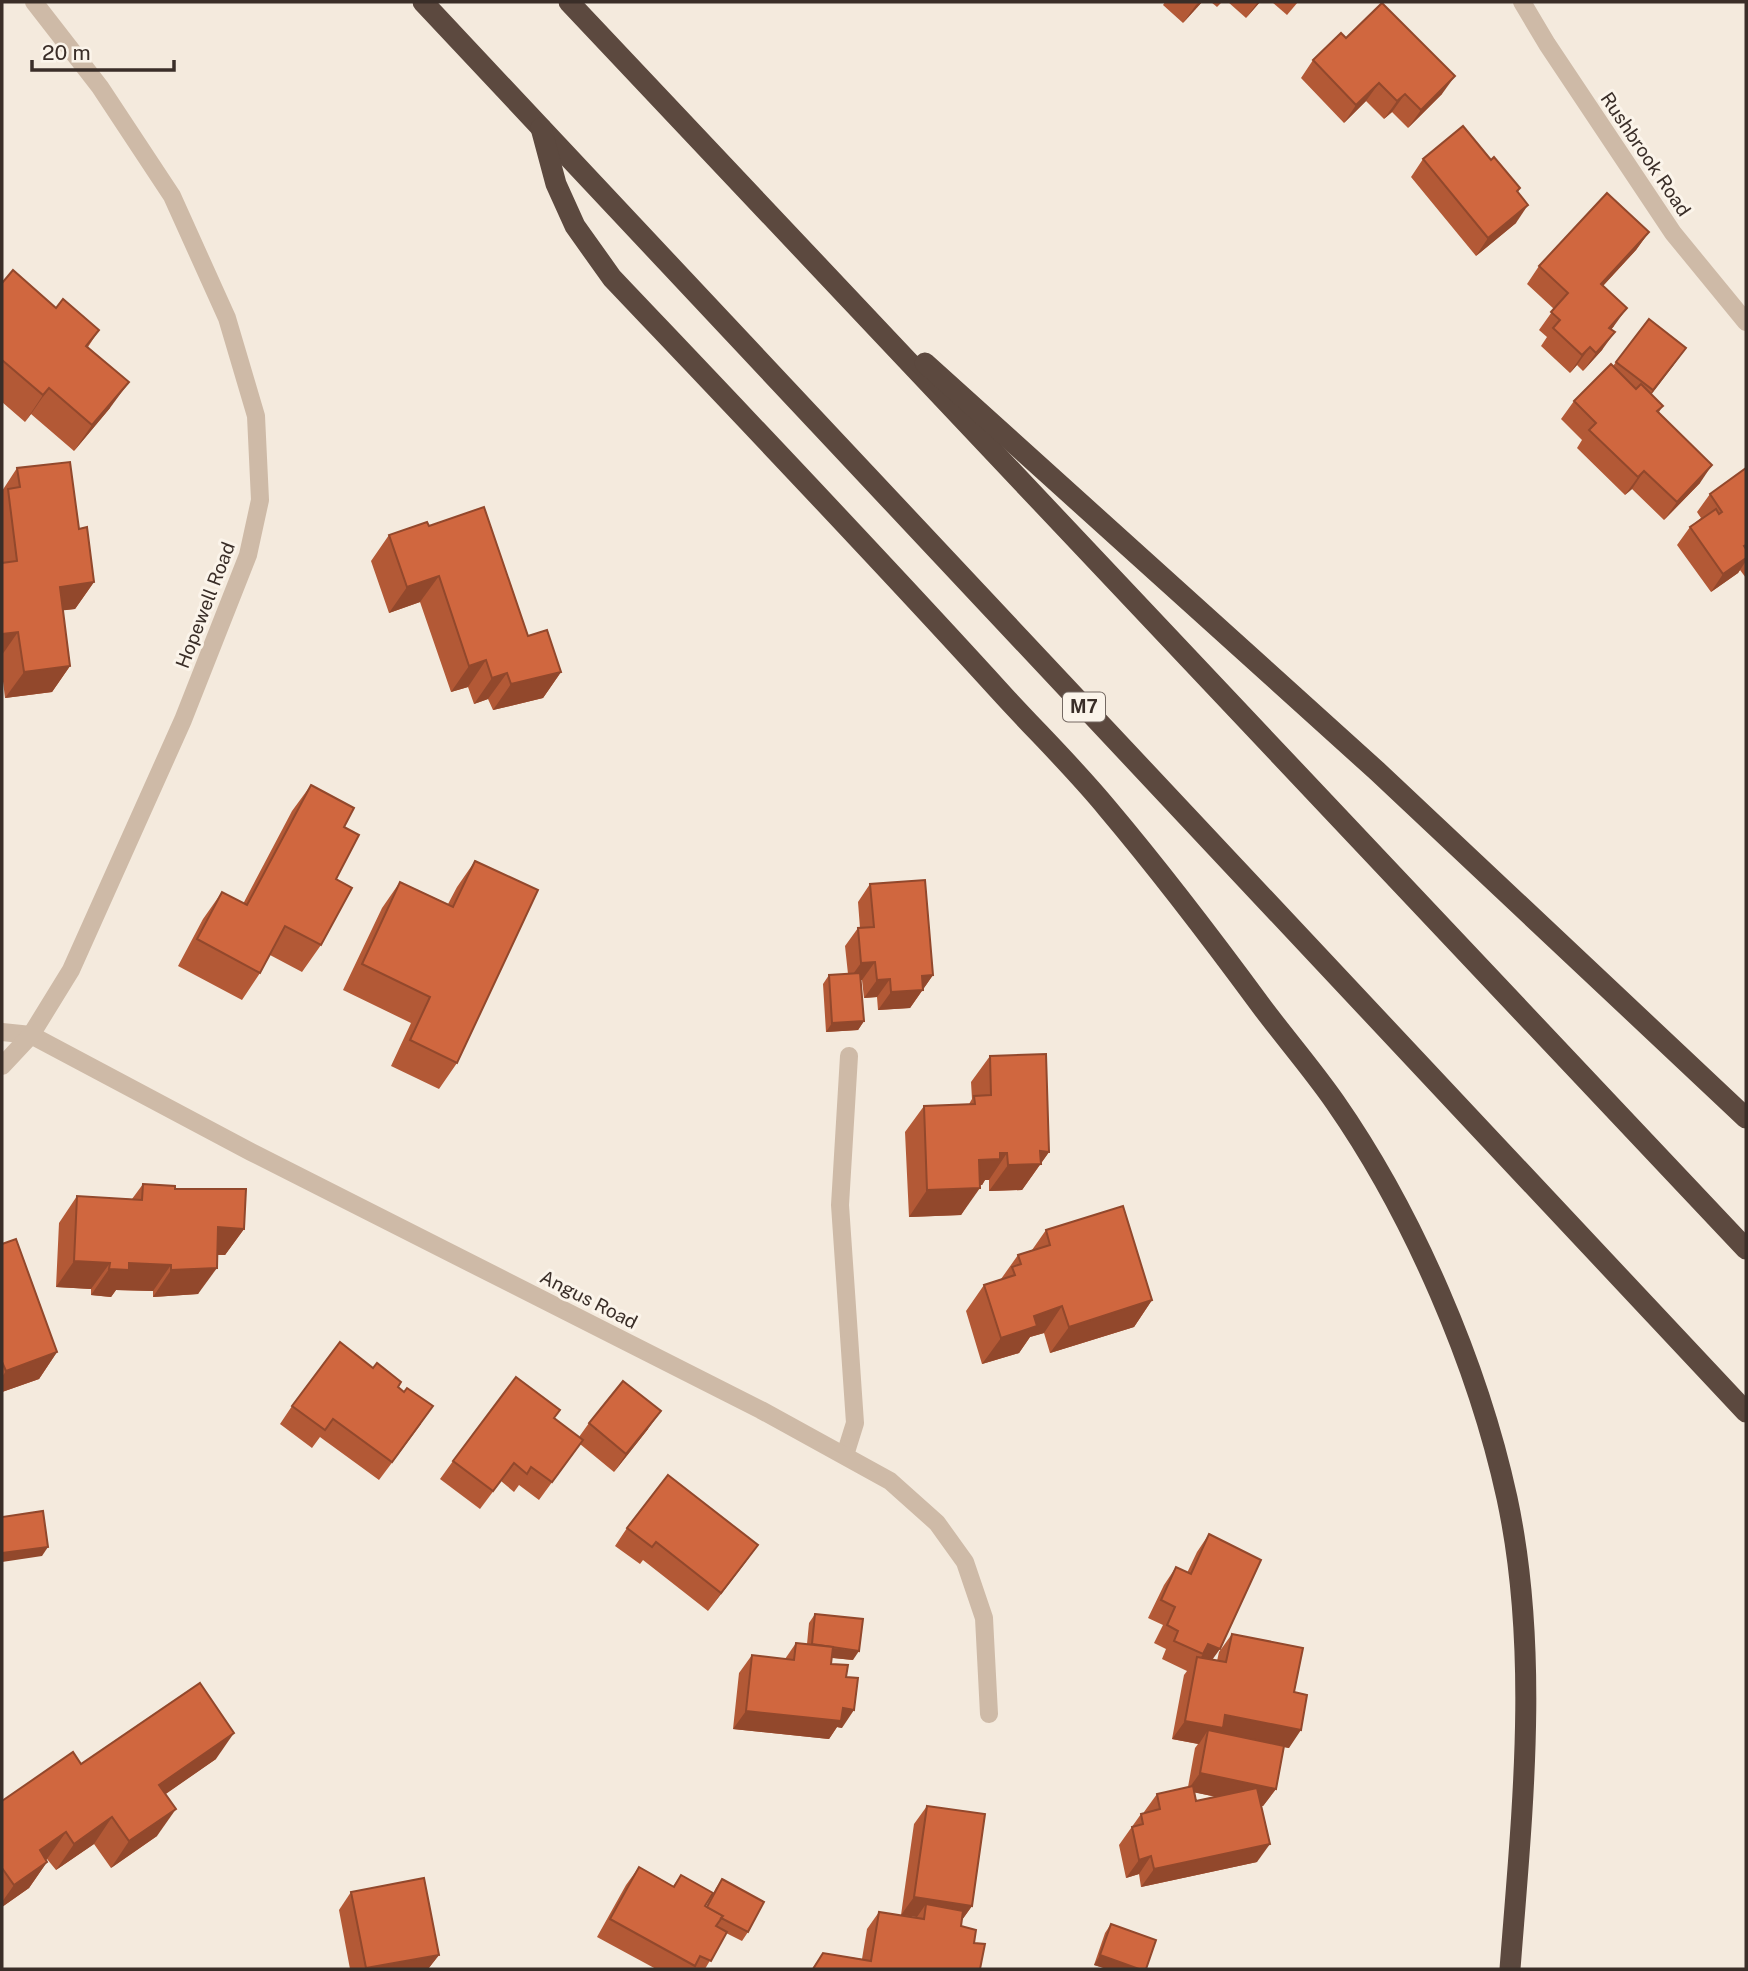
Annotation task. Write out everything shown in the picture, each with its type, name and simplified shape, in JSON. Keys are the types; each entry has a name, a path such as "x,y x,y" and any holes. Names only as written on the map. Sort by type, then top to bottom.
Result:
{"highway":[{"name":"M7","path":"423,2 1746,1412"},
{"path":"569,2 1746,1249"},
{"path":"541,128 556,184 575,226 612,278 910,592 1105,805 1196,918 1336,1103 1392,1197 1440,1292 1479,1403 1507,1498 1523,1615 1524,1712 1523,1802 1510,1969"},
{"path":"807,256 1377,771 1746,1118"}],"street":[{"name":"Hopewell Road","path":"2,1066 31,1035 71,970 183,720 248,555 260,500 256,416 227,317 172,197 100,87 34,2"},
{"name":"Rushbrook Road","path":"1522,2 1673,233 1746,322"},
{"path":"2,1032 31,1035"},
{"name":"Angus Road","path":"31,1035 251,1152 845,1455 890,1481 937,1523 965,1562 984,1618 989,1714"},
{"path":"845,1455 855,1423 840,1205 849,1056"}],"building":[{"path":"1382,3 1455,76 1421,110 1405,94 1397,101 1379,83 1356,105 1313,60 1341,33 1346,38"},
{"path":"1463,126 1491,160 1494,157 1520,188 1517,191 1528,205 1488,238 1423,159"},
{"path":"1607,193 1649,232 1601,284 1627,308 1609,328 1615,332 1596,353 1590,347 1582,355 1553,328 1560,320 1551,312 1568,293 1539,266"},
{"path":"13,270 56,308 63,299 99,330 86,346 129,382 92,425 49,388 43,395 2,360 2,283"},
{"path":"1649,319 1686,348 1653,390 1616,362"},
{"path":"1611,364 1636,389 1641,384 1663,406 1657,411 1712,465 1677,502 1644,471 1638,477 1589,430 1596,423 1574,401"},
{"path":"70,462 79,529 87,527 94,582 60,587 70,666 24,672 18,632 2,634 2,563 17,561 8,489 20,487 17,468"},
{"path":"1746,468 1746,558 1723,574 1690,527 1716,509 1719,514 1722,512 1710,494"},
{"path":"484,507 528,636 547,630 561,672 511,684 507,673 492,678 486,660 469,666 439,576 407,587 389,535 427,522 429,526"},
{"path":"311,785 354,808 344,827 359,835 336,879 352,888 321,945 285,926 260,973 197,939 222,892 247,905"},
{"path":"475,861 538,890 457,1063 410,1040 430,997 362,964 400,882 453,907"},
{"path":"925,880 933,975 922,976 923,990 891,992 890,979 877,980 875,962 861,963 858,928 874,927 870,884"},
{"path":"860,973 864,1021 832,1023 829,975"},
{"path":"1046,1054 1049,1152 1040,1151 1041,1164 1008,1165 1007,1153 1000,1153 1000,1159 979,1160 980,1188 927,1190 924,1106 975,1104 974,1096 991,1095 990,1056"},
{"path":"143,1184 175,1186 175,1189 246,1189 244,1229 218,1227 217,1268 171,1270 171,1265 129,1263 129,1270 109,1269 110,1263 74,1261 77,1196 142,1200"},
{"path":"1123,1206 1152,1300 1069,1327 1062,1306 1034,1316 1037,1326 1001,1338 984,1285 1015,1275 1012,1267 1021,1264 1018,1255 1050,1245 1046,1230"},
{"path":"16,1239 57,1352 6,1371 2,1362 2,1244"},
{"path":"340,1342 373,1368 377,1363 401,1382 398,1387 404,1392 407,1388 433,1406 392,1462 333,1419 325,1430 292,1406"},
{"path":"516,1377 560,1410 554,1418 583,1440 552,1482 531,1467 527,1474 514,1463 493,1491 453,1461"},
{"path":"623,1381 661,1411 626,1454 589,1423"},
{"path":"668,1475 758,1545 721,1593 656,1542 652,1547 627,1528"},
{"path":"43,1511 48,1547 2,1553 2,1517"},
{"path":"1209,1534 1261,1560 1220,1649 1208,1644 1203,1654 1174,1641 1178,1631 1167,1625 1175,1607 1161,1600 1176,1567 1191,1574"},
{"path":"815,1614 863,1619 859,1651 812,1644"},
{"path":"1232,1634 1303,1648 1294,1692 1307,1695 1301,1730 1225,1715 1223,1728 1185,1721 1197,1657 1226,1662"},
{"path":"796,1643 833,1647 831,1664 848,1665 846,1677 858,1678 854,1710 843,1708 841,1721 746,1711 752,1655 794,1660"},
{"path":"200,1683 234,1733 159,1785 176,1809 129,1841 112,1817 74,1844 66,1832 40,1850 47,1862 14,1885 2,1868 2,1801 73,1752 81,1764"},
{"path":"1208,1730 1284,1746 1276,1789 1200,1773"},
{"path":"1193,1786 1196,1801 1257,1788 1270,1844 1154,1869 1151,1856 1139,1860 1132,1827 1143,1824 1141,1814 1160,1809 1157,1794"},
{"path":"927,1806 985,1814 972,1906 914,1897"},
{"path":"639,1867 674,1887 681,1875 713,1893 705,1906 723,1916 716,1926 727,1932 711,1961 700,1956 695,1966 610,1919"},
{"path":"424,1878 439,1955 366,1968 351,1892"},
{"path":"722,1879 764,1902 748,1932 721,1918 723,1916 707,1907"},
{"path":"926,1904 963,1911 961,1926 976,1930 974,1943 985,1944 980,1969 813,1969 823,1953 871,1961 879,1912 924,1919"},
{"path":"1111,1924 1156,1940 1146,1969 1100,1955"}]}
